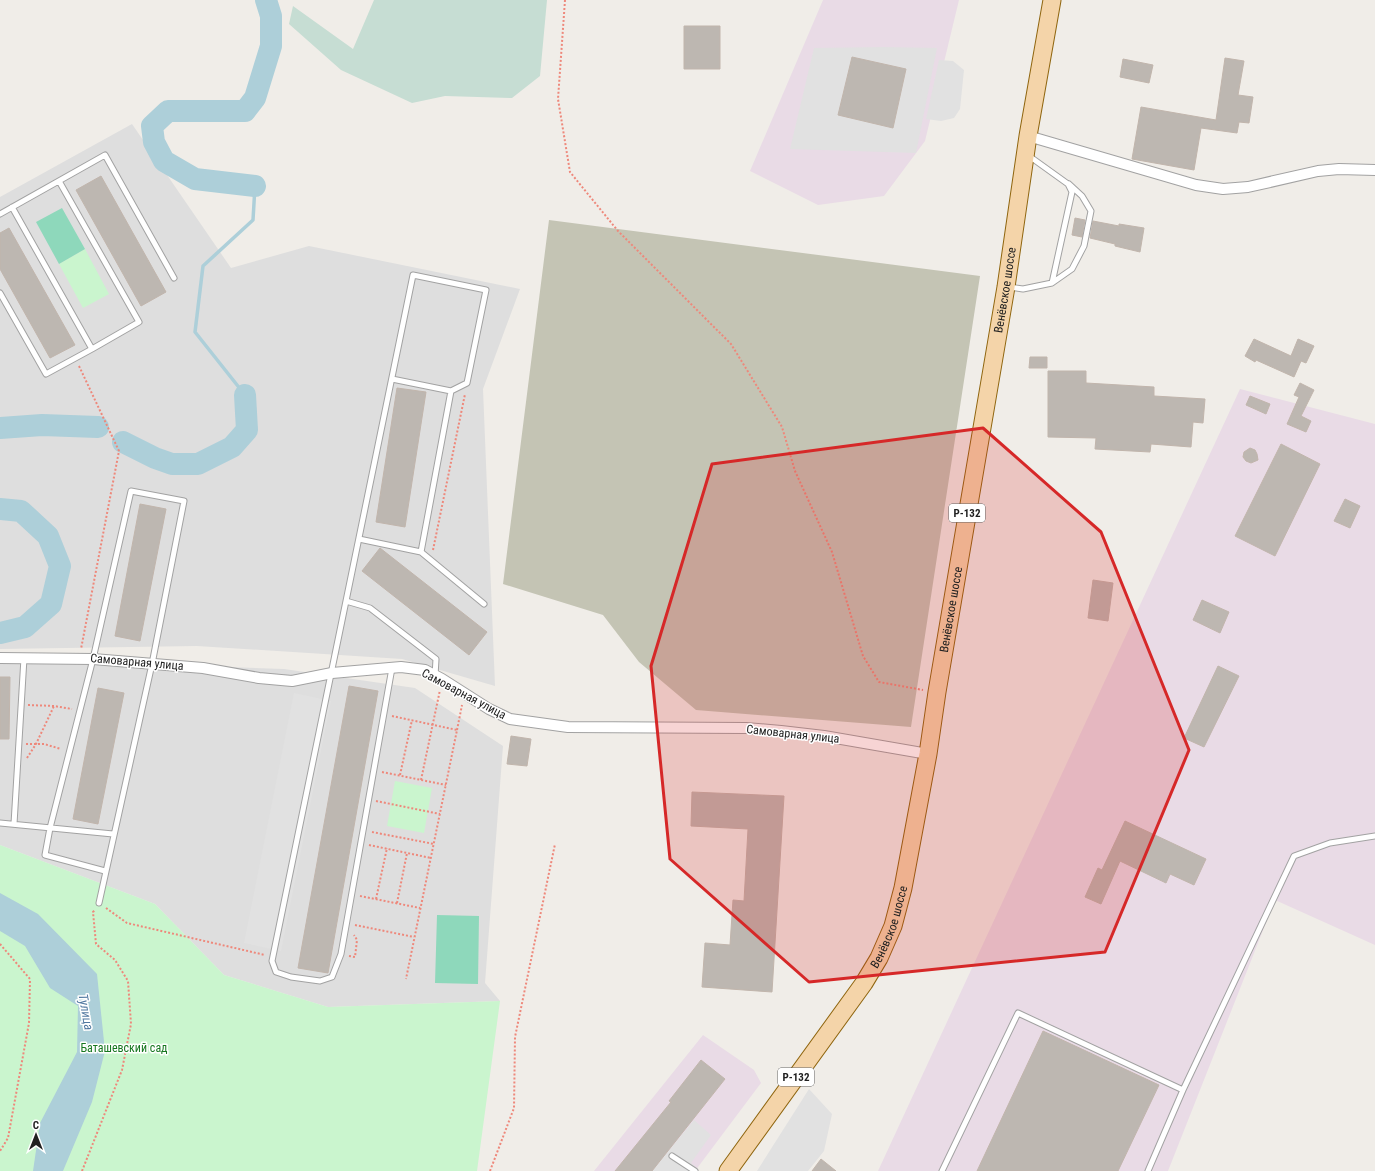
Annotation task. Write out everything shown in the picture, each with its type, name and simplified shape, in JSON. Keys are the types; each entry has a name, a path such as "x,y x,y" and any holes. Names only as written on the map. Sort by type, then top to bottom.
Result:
{"main road":[{"name":"Венёвское шоссе","path":"728,1171 864,983 879,958 893,926 902,888 928,754 937,692 1006,287 1028,136 1052,0"}],"street":[{"path":"1028,136 1196,185 1223,189 1248,187 1318,170 1375,170"},
{"name":"Самоварная улица","path":"0,658 93,658 202,668 259,678 292,681 332,673 401,667 425,670 489,709 510,719 568,727 746,728 781,730 928,754"}],"lane":[{"path":"1006,287 1023,289 1052,283 1072,269 1084,246 1091,211 1082,196 1026,154"},
{"path":"0,214 105,155 174,278"},
{"path":"0,293 46,374 139,322 60,181"},
{"path":"1052,283 1072,192 1068,184"},
{"path":"12,207 92,349"},
{"path":"392,379 451,391 467,383 486,290 413,275 272,961 276,972 291,977 320,981 332,977 341,954 392,668"},
{"path":"421,552 451,391"},
{"path":"98,903 152,664 184,501 131,491 93,658 50,828 45,855 105,871"},
{"path":"358,539 421,552 484,604"},
{"path":"346,601 370,608 436,659 439,678"},
{"path":"14,824 24,658"},
{"path":"0,823 113,834"},
{"path":"1148,1171 1183,1090 1294,856 1330,843 1375,836"},
{"path":"942,1171 1018,1013 1183,1090"},
{"path":"672,1156 695,1171"}],"path":[{"path":"565,0 558,99 570,172 618,231 731,344 782,427 795,471 832,552 863,656 879,682 937,692"},
{"path":"75,358 119,451 79,658"},
{"path":"431,560 467,383"},
{"path":"421,780 433,725 439,678"},
{"path":"406,979 465,693"},
{"path":"21,704 54,706 80,711"},
{"path":"17,773 36,744 54,706"},
{"path":"383,714 457,730"},
{"path":"400,776 412,720"},
{"path":"19,745 44,744 70,751"},
{"path":"373,770 446,785"},
{"path":"368,799 440,814"},
{"path":"363,830 434,844"},
{"path":"360,843 431,858"},
{"path":"490,1171 514,1108 516,1037 555,844"},
{"path":"376,899 387,848"},
{"path":"397,903 407,853"},
{"path":"351,894 420,908"},
{"path":"82,1171 122,1070 131,1024 128,981 114,960 96,944 93,912 98,903 127,923 273,957"},
{"path":"346,923 414,937"},
{"path":"0,944 30,979 29,1024 8,1138 0,1151"}],"highlighted area":[{"path":"983,428 1101,532 1189,750 1105,952 809,982 670,859 651,666 712,464"}],"shaded area":[{"path":"374,0 547,0 540,76 512,98 445,96 412,103 341,70 289,24 293,6 353,49"},
{"path":"823,0 959,0 925,141 884,196 818,205 750,171"},
{"path":"814,48 937,48 916,153 790,149"},
{"path":"939,60 953,61 964,70 960,109 954,118 941,121 926,119"},
{"path":"132,124 231,268 309,246 520,289 483,389 495,686 402,659 197,646 0,649 0,197"},
{"path":"549,220 980,276 911,727 696,710 639,662 603,615 503,584"},
{"path":"1240,389 1375,424 1375,945 1275,900 1168,1171 878,1171"},
{"path":"0,659 284,669 415,688 503,746 485,983 500,1001 328,1007 224,975 155,904 0,845"},
{"path":"294,693 331,701 281,951 244,943"},
{"path":"703,1035 754,1070 761,1083 695,1171 594,1171"},
{"path":"809,1089 832,1114 824,1151 808,1171 757,1171"},
{"path":"694,1120 711,1135 691,1163 698,1169 696,1171 652,1171"}],"green space":[{"path":"62,208 85,249 59,264 36,222"},
{"path":"85,249 109,294 83,308 59,264"},
{"path":"395,781 432,788 424,833 387,826"},
{"name":"Баташевский сад","path":"0,845 155,904 224,975 328,1007 500,1001 477,1171 0,1171"},
{"path":"437,915 479,916 478,984 435,983"}],"water":[{"name":"Тулица","path":"0,893 38,914 97,974 105,1051 92,1102 63,1171 33,1171 40,1123 77,1052 78,1006 50,988 25,946 0,931"}],"building":[{"path":"684,26 720,26 720,69 684,69"},
{"path":"852,57 906,69 893,128 838,115"},
{"path":"1225,58 1244,61 1238,95 1253,97 1249,123 1239,122 1237,133 1201,128 1194,170 1132,159 1141,107 1216,120"},
{"path":"1123,59 1153,65 1149,83 1120,77"},
{"path":"101,176 166,292 141,306 76,190"},
{"path":"1075,218 1085,220 1082,237 1072,235"},
{"path":"1093,221 1119,226 1119,224 1144,228 1140,252 1090,238"},
{"path":"9,228 75,345 50,358 0,269 0,233"},
{"path":"1254,339 1291,356 1298,339 1314,346 1306,363 1301,361 1294,377 1256,360 1255,362 1245,356"},
{"path":"1030,357 1047,357 1047,368 1029,368"},
{"path":"1048,371 1086,371 1086,383 1154,387 1154,396 1205,399 1203,423 1193,422 1191,447 1151,444 1150,452 1095,449 1096,438 1048,437"},
{"path":"1300,383 1314,390 1301,416 1311,421 1306,432 1287,424 1299,397 1294,395"},
{"path":"397,388 426,392 405,527 376,522"},
{"path":"1250,396 1270,404 1266,414 1246,405"},
{"path":"1281,444 1320,464 1275,556 1235,536"},
{"path":"1250,448 1255,450 1258,460 1251,463 1246,461 1243,457 1244,452"},
{"path":"1345,499 1360,506 1350,528 1334,521"},
{"path":"140,504 166,509 140,641 115,636"},
{"path":"380,548 487,632 469,655 362,571"},
{"path":"1093,580 1113,583 1108,621 1088,618"},
{"path":"1202,600 1229,612 1220,633 1193,620"},
{"path":"1218,666 1239,676 1204,747 1184,738"},
{"path":"0,677 10,677 9,739 0,739"},
{"path":"349,686 378,691 328,973 298,968"},
{"path":"98,688 124,693 98,824 73,819"},
{"path":"511,736 531,739 527,766 507,764"},
{"path":"692,792 784,796 772,992 702,987 705,943 730,945 733,900 744,901 748,829 691,826"},
{"path":"1125,821 1206,859 1194,885 1170,874 1166,883 1120,861 1101,904 1085,897 1098,868 1102,870"},
{"path":"1043,1031 1159,1085 1118,1171 977,1171"},
{"path":"701,1060 725,1079 652,1171 615,1171 671,1102 669,1101"},
{"path":"821,1159 836,1171 812,1171"}],"waterway":[{"path":"255,186 195,179 164,161 154,142 152,126 168,111 245,111 255,98 271,46 271,16 266,0"},
{"path":"245,395 195,332 203,266 253,220 255,186"},
{"path":"123,442 155,458 172,464 198,464 232,447 247,430 245,395"},
{"path":"0,428 42,425 98,427"},
{"path":"0,509 21,511 48,536 60,566 51,604 25,627 0,633"}]}
